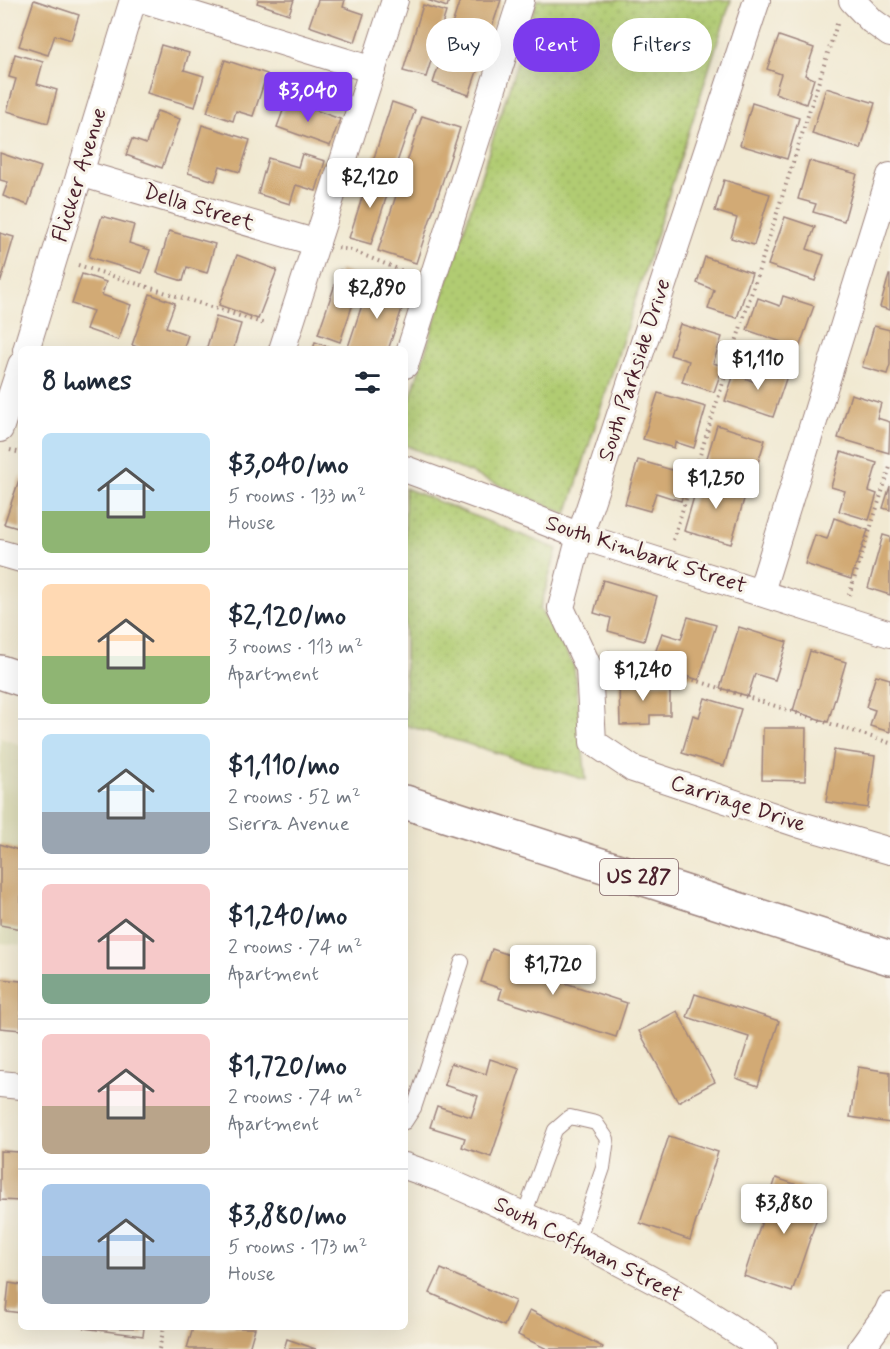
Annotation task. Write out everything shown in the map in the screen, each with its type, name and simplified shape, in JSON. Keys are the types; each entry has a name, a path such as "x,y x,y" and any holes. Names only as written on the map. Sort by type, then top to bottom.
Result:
{"main road":[{"path":"0,672 18,678"},
{"name":"US 287","path":"408,803 890,958"}],"street":[{"name":"Flicker Avenue","path":"31,346 80,172 133,0"},
{"path":"146,0 373,70"},
{"path":"285,340 395,0"},
{"path":"408,356 521,0"},
{"name":"South Parkside Drive","path":"592,742 589,668 561,608 580,536 757,0"},
{"path":"845,9 872,21 890,34"},
{"name":"Della Street","path":"80,172 317,243"},
{"path":"761,592 890,176"},
{"name":"Flicker Avenue","path":"0,429 18,381"},
{"name":"South Kimbark Street","path":"408,470 580,536 890,634"},
{"path":"0,553 18,558"},
{"name":"Carriage Drive","path":"592,742 633,770 801,825 890,851"},
{"path":"0,1084 18,1086"},
{"name":"South Coffman Street","path":"408,1167 442,1179 578,1241 675,1292 764,1349"},
{"path":"861,1349 890,1306"}],"lane":[{"path":"408,1117 414,1108 462,962"},
{"path":"524,1215 555,1130 570,1117 596,1123 607,1139 603,1168 578,1241"}],"path":[{"path":"673,540 845,9"},
{"path":"317,243 351,250 419,277"},
{"path":"69,262 285,340"},
{"path":"849,596 890,467"},
{"path":"606,651 890,742"},
{"path":"159,1349 164,1330"}],"shaded area":[{"path":"0,738 18,744 18,945 0,943"}],"green space":[{"path":"537,0 731,0 712,60 712,18 612,18 612,72 708,72 567,514 408,446 408,406 514,72 600,72 600,18 531,18"},
{"path":"408,489 557,549 540,609 574,666 586,780 408,726"}],"building":[{"path":"34,0 79,15 71,40 55,35 48,55 19,46"},
{"path":"258,0 294,0 289,14 257,3"},
{"path":"318,0 345,0 343,7 364,14 355,42 309,26"},
{"path":"427,0 449,0 447,7"},
{"path":"460,0 501,0 495,18 454,18"},
{"path":"423,5 446,12 444,18 426,18 426,77 403,71"},
{"path":"779,36 814,48 805,75 814,79 806,104 775,93 781,74 767,69"},
{"path":"161,45 189,53 184,70 204,76 195,107 147,93"},
{"path":"15,54 43,62 37,84 57,90 48,123 7,111 16,79 9,77"},
{"path":"225,60 267,74 253,116 236,111 233,121 207,112"},
{"path":"437,72 477,72 469,95 433,83"},
{"path":"826,88 875,103 861,149 812,134"},
{"path":"287,100 340,119 330,146 277,127"},
{"path":"392,102 415,110 393,174 371,167"},
{"path":"752,103 799,118 787,159 740,145"},
{"path":"157,111 180,119 162,168 126,155 132,139 146,144"},
{"path":"422,116 460,128 416,263 378,251"},
{"path":"202,125 250,140 240,172 220,166 215,181 188,173"},
{"path":"0,153 41,167 28,205 3,196 8,182 0,180"},
{"path":"302,154 325,161 316,191 296,185 290,204 258,194 268,158 298,167"},
{"path":"809,161 857,174 844,221 813,212 816,204 798,199"},
{"path":"370,173 392,180 371,244 349,238"},
{"path":"724,180 770,194 754,245 731,238 737,218 715,211"},
{"path":"102,216 134,225 129,243 150,250 142,273 89,257"},
{"path":"785,217 815,227 807,249 824,255 815,281 768,265"},
{"path":"169,231 215,244 207,273 187,267 183,281 157,273"},
{"path":"0,233 14,237 1,281 0,281"},
{"path":"237,255 277,270 258,319 219,305"},
{"path":"705,257 752,273 737,318 708,309 714,290 697,283"},
{"path":"340,270 362,277 340,342 318,334"},
{"path":"82,274 106,282 102,295 131,305 118,340 86,329 93,311 72,304"},
{"path":"890,275 890,310 880,307"},
{"path":"369,284 406,297 389,346 348,346"},
{"path":"150,294 175,303 166,327 188,335 184,346 132,345"},
{"path":"783,296 814,306 799,348 747,330 758,298 780,306"},
{"path":"216,317 241,324 234,346 207,346"},
{"path":"680,324 722,337 713,363 723,366 714,392 682,382 689,361 670,355"},
{"path":"874,326 890,330 890,365 887,374 862,367"},
{"path":"315,342 326,346 314,346"},
{"path":"762,364 788,373 773,417 725,401 734,374 755,382"},
{"path":"658,393 706,407 694,448 675,442 674,448 643,439"},
{"path":"851,394 881,403 877,418 890,422 889,453 838,438"},
{"path":"717,425 765,440 757,466 744,462 738,481 725,476 728,467 706,461"},
{"path":"841,452 877,463 869,491 877,494 869,520 839,511 845,491 831,487"},
{"path":"638,460 689,475 681,501 656,493 650,511 625,504"},
{"path":"700,476 747,489 731,544 684,531"},
{"path":"18,483 18,528 4,524"},
{"path":"890,486 890,510 883,508"},
{"path":"834,518 868,530 851,579 805,564 815,535 827,539"},
{"path":"883,535 890,537 890,595 868,588"},
{"path":"603,580 657,596 644,641 608,631 611,618 594,613"},
{"path":"688,617 716,625 699,680 651,665 662,633 681,639"},
{"path":"739,627 787,642 775,680 755,674 748,696 720,688"},
{"path":"810,651 846,662 828,722 793,711"},
{"path":"876,675 890,679 890,732 870,726 875,710 866,707"},
{"path":"670,683 670,715 650,715 650,724 620,725 619,684"},
{"path":"705,698 741,709 724,766 682,753 693,715 699,717"},
{"path":"763,728 806,728 805,781 762,780"},
{"path":"834,750 875,756 868,808 826,802"},
{"path":"0,844 18,850 18,928 0,925"},
{"path":"492,949 518,958 516,967 627,1003 616,1037 499,999 502,989 481,982"},
{"path":"0,979 18,981 18,1030 0,1028"},
{"path":"695,994 779,1021 758,1086 736,1078 749,1037 687,1017"},
{"path":"677,1011 715,1082 678,1102 639,1031"},
{"path":"490,1059 520,1069 491,1157 462,1147 465,1138 430,1127 437,1106 471,1117 478,1096 444,1085 451,1063 486,1074"},
{"path":"858,1067 890,1072 890,1123 850,1117"},
{"path":"669,1136 718,1152 690,1240 640,1223"},
{"path":"0,1151 18,1152 18,1201 0,1200"},
{"path":"776,1178 825,1194 792,1292 744,1276"},
{"path":"441,1269 515,1301 504,1326 430,1293"},
{"path":"9,1283 18,1284 18,1313 6,1311"},
{"path":"530,1310 603,1347 602,1349 547,1349 518,1335"},
{"path":"98,1330 144,1330 143,1336"},
{"path":"192,1330 254,1330 249,1349 187,1348"},
{"path":"287,1339 316,1349 284,1349"}]}
